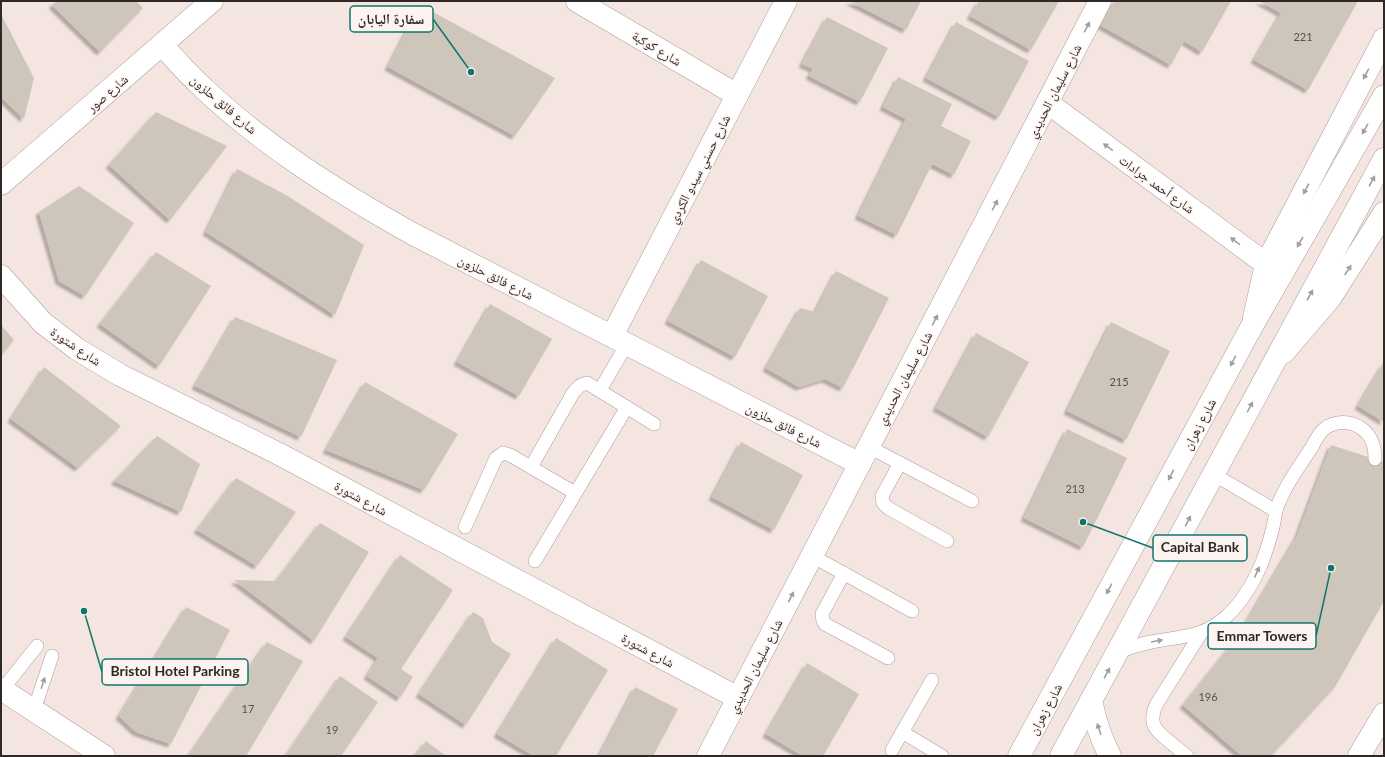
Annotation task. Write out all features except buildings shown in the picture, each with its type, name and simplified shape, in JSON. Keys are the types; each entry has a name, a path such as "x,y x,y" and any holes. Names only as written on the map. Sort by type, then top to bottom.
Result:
{"street":[{"name":"شارع صور","path":"1,184 162,46 212,1"},
{"name":"شارع كوكبة","path":"577,1 737,96"},
{"name":"شارع حسني سيدو الكردي","path":"619,340 737,96 786,1"},
{"name":"شارع سليمان الحديدي","path":"708,756 1100,1"},
{"path":"1252,326 1266,264 1384,39"},
{"name":"شارع فائق حلزون","path":"162,46 198,83 238,118 279,150 322,180 367,208 413,234 619,340 864,456"},
{"name":"شارع زهران","path":"1019,756 1252,326 1384,96"},
{"name":"شارع أحمد جرادات","path":"1048,103 1266,264"},
{"path":"1061,756 1384,159"},
{"path":"1271,366 1304,330 1331,297 1384,213"},
{"name":"شارع شتورة","path":"1,276 43,323 77,349 120,375 286,458 738,698"},
{"path":"2,690 104,756"},
{"path":"1091,700 1101,737 1110,756"},
{"path":"1358,756 1384,714"}],"lane":[{"path":"600,390 619,340"},
{"path":"531,468 578,386 587,383 654,424"},
{"path":"535,561 627,407"},
{"path":"1119,651 1150,642 1201,633 1214,627 1228,615 1254,580 1263,560 1276,511 1294,473 1323,430 1330,425 1347,422 1357,425 1365,431 1371,439 1375,449 1375,459"},
{"path":"464,527 496,458 503,453 507,453 575,494"},
{"path":"864,456 900,463 972,500"},
{"path":"900,463 882,496 883,503 888,508 948,540"},
{"path":"1213,474 1276,511"},
{"path":"812,556 912,612"},
{"path":"844,574 822,614 823,621 825,624 888,658"},
{"path":"1187,756 1156,729 1153,721 1153,713 1156,705 1201,633"},
{"path":"2,690 37,646"},
{"path":"34,710 52,656"},
{"path":"892,750 932,680"},
{"path":"902,732 942,756"}],"place":[{"name":"سفارة اليابان","path":"471,72"},
{"name":"Capital Bank","path":"1083,522"},
{"name":"Emmar Towers","path":"1331,568"},
{"name":"Bristol Hotel Parking","path":"84,611"}]}
